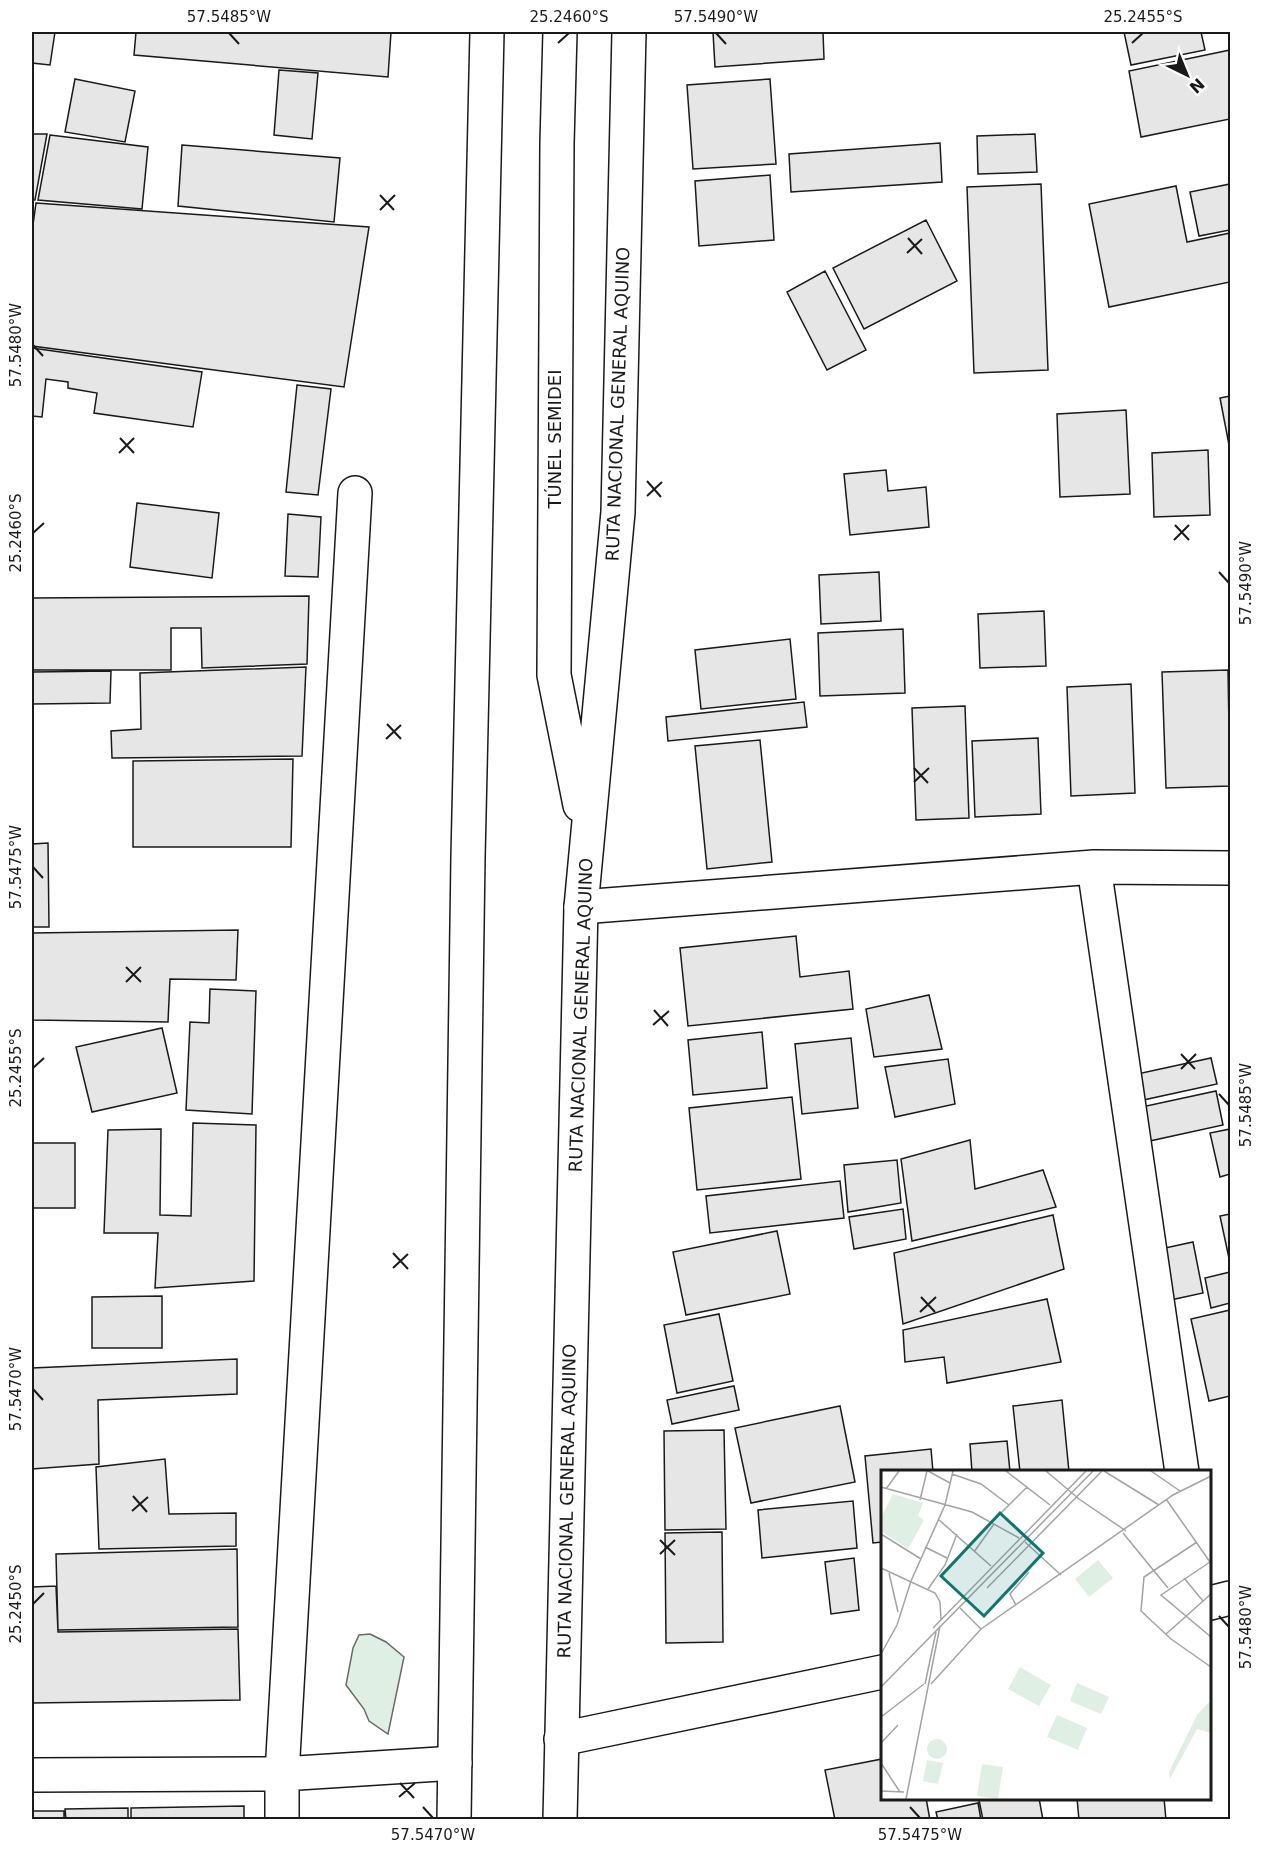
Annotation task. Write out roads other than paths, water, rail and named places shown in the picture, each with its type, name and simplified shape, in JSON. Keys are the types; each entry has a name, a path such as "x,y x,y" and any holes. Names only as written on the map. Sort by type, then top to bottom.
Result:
{"main road":[{"path":"454,1820 468,857 487,32"},
{"name":"TÚNEL SEMIDEI","path":"560,32 557,143 554,675 588,842"},
{"name":"RUTA NACIONAL GENERAL AQUINO","path":"560,1820 581,907 618,512 629,32"},
{"path":"282,1820 282,1774 355,493"},
{"path":"581,907 1094,867 1230,868"},
{"path":"1094,867 1182,1470"},
{"path":"1211,1603 1230,1598"},
{"path":"561,1739 881,1672"},
{"path":"32,1775 282,1774 455,1763"}]}
